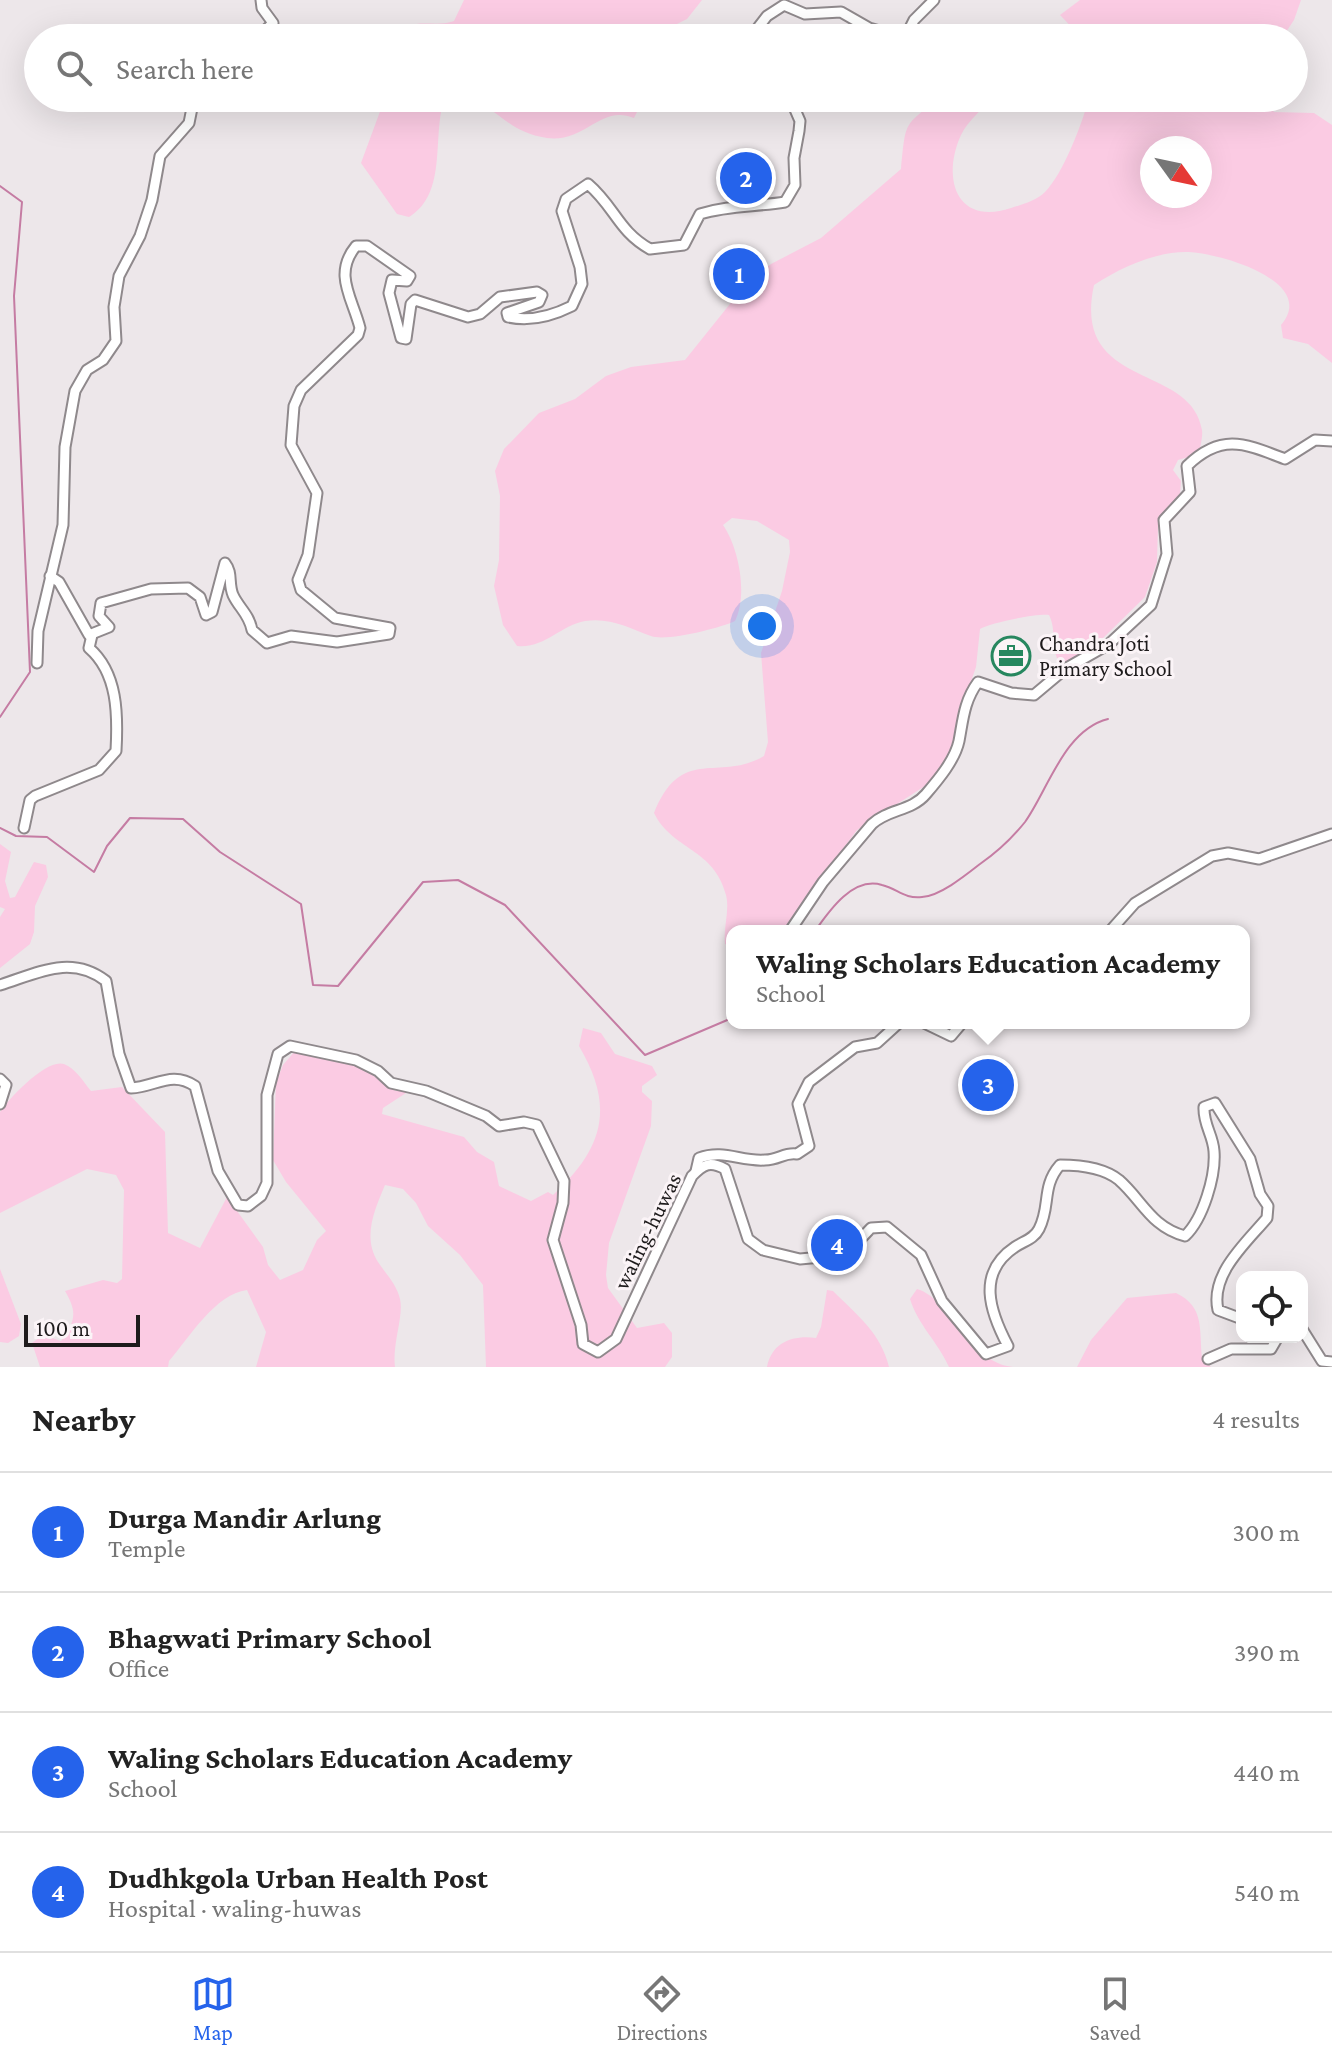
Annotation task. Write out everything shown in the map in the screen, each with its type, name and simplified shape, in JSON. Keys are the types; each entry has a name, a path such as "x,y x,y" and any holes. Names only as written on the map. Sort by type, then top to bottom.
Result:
{"street":[{"path":"261,0 262,8 272,24"},
{"path":"912,24 934,0"},
{"path":"761,24 784,5 805,14 841,12 862,24"},
{"path":"37,663 38,631 63,525 65,447 75,391 87,370 103,360 116,341 114,307 119,276 140,236 152,200 160,156 189,123 191,112"},
{"path":"92,635 109,627 99,616 101,603 132,593 188,588 200,597 206,615 212,612 225,563 231,570 232,593 249,618 258,639 274,642 299,635 337,642 389,634 390,628 335,618 301,590 298,580 308,555 317,493 294,455 290,428 301,390 358,335 360,328 344,276 346,258 356,246 367,246 410,276 407,281 392,280 389,293 401,338 406,339 411,304 415,300 468,317 480,314 500,297 537,292 542,295 539,302 517,308 507,313 508,317 534,318 557,314 572,306 582,284 562,211 566,199 588,184 613,211 627,235 650,249 684,245 700,214 730,204 746,207 785,202 795,185 794,158 800,121 796,112"},
{"path":"794,925 823,882 872,824 881,815 915,805 937,780 953,757 964,710 978,682 1025,696 1034,695 1065,669 1109,644 1151,605 1167,554 1164,520 1190,492 1187,466 1195,458 1232,442 1250,444 1285,459 1315,440 1332,441"},
{"path":"50,576 59,582 84,631 92,635"},
{"path":"24,828 30,800 99,770 116,751 113,688 96,654 89,648 92,635"},
{"path":"1115,925 1135,903 1212,856 1228,853 1259,859 1332,834"},
{"name":"waling-huwas","path":"0,985 47,969 70,966 89,968 106,981 121,1064 131,1088 144,1088 164,1079 184,1078 195,1086 218,1171 238,1205 248,1206 261,1196 267,1183 267,1095 278,1054 290,1046 356,1060 378,1071 391,1083 426,1091 486,1116 499,1126 524,1122 537,1125 564,1181 563,1203 553,1240 581,1325 583,1344 598,1352 616,1339 660,1240 696,1172 703,1165 714,1163 725,1169 748,1239 770,1253 800,1259 832,1256 852,1248 871,1228 887,1227 921,1255 942,1301 986,1354 1008,1346 989,1304 993,1272 1003,1256 1035,1236 1042,1224 1049,1177 1060,1165 1091,1167 1117,1178 1156,1220 1173,1233 1185,1236 1191,1230 1209,1189 1214,1151 1203,1120 1204,1107 1215,1103 1250,1159 1260,1194 1268,1206 1267,1218 1220,1281 1216,1299 1218,1310 1236,1317"},
{"path":"696,1172 699,1158 712,1153 764,1161 786,1152 797,1154 809,1146 798,1104 809,1082 855,1047 877,1043 892,1029"},
{"path":"936,1029 951,1036 957,1029"},
{"path":"0,1079 6,1085 0,1104"},
{"path":"1308,1339 1322,1361 1332,1362"},
{"path":"1208,1359 1231,1349 1271,1349 1274,1343"}],"shaded area":[{"path":"464,0 702,0 687,19 677,24 415,24 454,21"},
{"path":"1080,0 1301,0 1291,24 1069,24 1060,15"},
{"path":"380,112 441,112 437,162 430,193 409,217 397,214 361,163"},
{"path":"493,112 637,112 634,118 622,115 602,119 561,138 547,138 515,127"},
{"path":"923,112 979,112 961,135 955,152 954,182 958,195 966,204 993,212 1029,202 1045,192 1065,161 1084,112 1314,113 1332,125 1332,363 1308,344 1283,338 1281,325 1289,309 1287,295 1276,283 1240,263 1201,253 1174,253 1138,262 1094,285 1092,319 1100,343 1115,360 1177,394 1193,409 1202,430 1199,454 1178,460 1173,470 1181,481 1180,494 1158,525 1157,562 1145,597 1101,640 1071,661 1059,662 1049,615 1014,619 980,629 976,667 955,728 951,755 928,784 857,830 786,925 726,925 726,944 725,931 727,901 720,880 703,858 671,835 654,813 665,792 689,772 731,767 764,756 768,742 761,653 782,591 790,552 789,540 757,521 732,518 723,525 737,559 741,585 739,610 735,621 728,624 693,633 658,637 611,622 594,620 576,623 536,644 517,646 503,625 494,586 499,560 500,496 495,471 504,449 539,413 575,399 606,376 631,367 685,360 750,279 771,264 821,238 901,169 908,126"},
{"path":"0,844 11,852 5,881 10,898 15,897 34,862 46,865 48,877 35,906 34,932 30,944 0,968 0,917 5,909 0,907"},
{"path":"583,1028 601,1033 615,1054 652,1066 657,1075 642,1086 642,1092 652,1101 651,1126 609,1243 606,1275 608,1288 637,1328 664,1323 672,1333 672,1357 665,1367 486,1367 483,1285 460,1255 428,1226 416,1203 403,1189 385,1185 372,1223 371,1243 378,1262 394,1284 400,1299 395,1367 256,1367 266,1332 247,1290 235,1293 214,1308 169,1361 168,1367 40,1367 32,1343 43,1335 61,1341 72,1322 72,1305 65,1291 103,1280 117,1283 122,1279 124,1190 116,1175 87,1169 0,1213 0,1112 20,1089 48,1067 57,1064 68,1066 91,1091 122,1087 165,1132 168,1233 200,1248 227,1197 263,1247 268,1265 280,1280 303,1270 317,1240 326,1231 286,1182 273,1160 276,1083 283,1065 295,1051 358,1065 396,1091 409,1091 383,1108 382,1114 464,1137 477,1152 494,1162 499,1186 531,1201 548,1192 553,1195 570,1178 584,1160 599,1126 597,1088 579,1046"},
{"path":"0,1269 21,1324 19,1336 8,1343 0,1342"},
{"path":"917,1289 939,1304 983,1354 997,1363 1013,1367 949,1367 910,1299"},
{"path":"827,1290 833,1291 867,1325 880,1344 889,1367 767,1367 774,1352 785,1342 816,1338 821,1327"},
{"path":"1176,1293 1196,1312 1202,1358 1211,1367 1077,1367 1091,1340 1127,1298"}],"waterway":[{"path":"0,186 22,202 14,296 30,672 0,717"},
{"path":"819,925 843,897 861,886 882,885 906,895 922,897 937,893 960,879 998,850 1025,822 1068,748 1080,735 1108,719"},
{"path":"0,828 16,836 47,837 94,872 107,846 130,818 183,819 220,852 301,904 313,985 338,986 423,882 458,880 505,905 645,1055 726,1021"}],"place":[{"name":"Bhagwati Primary School","path":"746,178"},
{"name":"Durga Mandir Arlung","path":"739,274"},
{"name":"Chandra Joti Primary School","path":"1011,656"},
{"name":"Waling Scholars Education Academy","path":"988,1085"},
{"name":"Dudhkgola Urban Health Post","path":"837,1245"}]}
